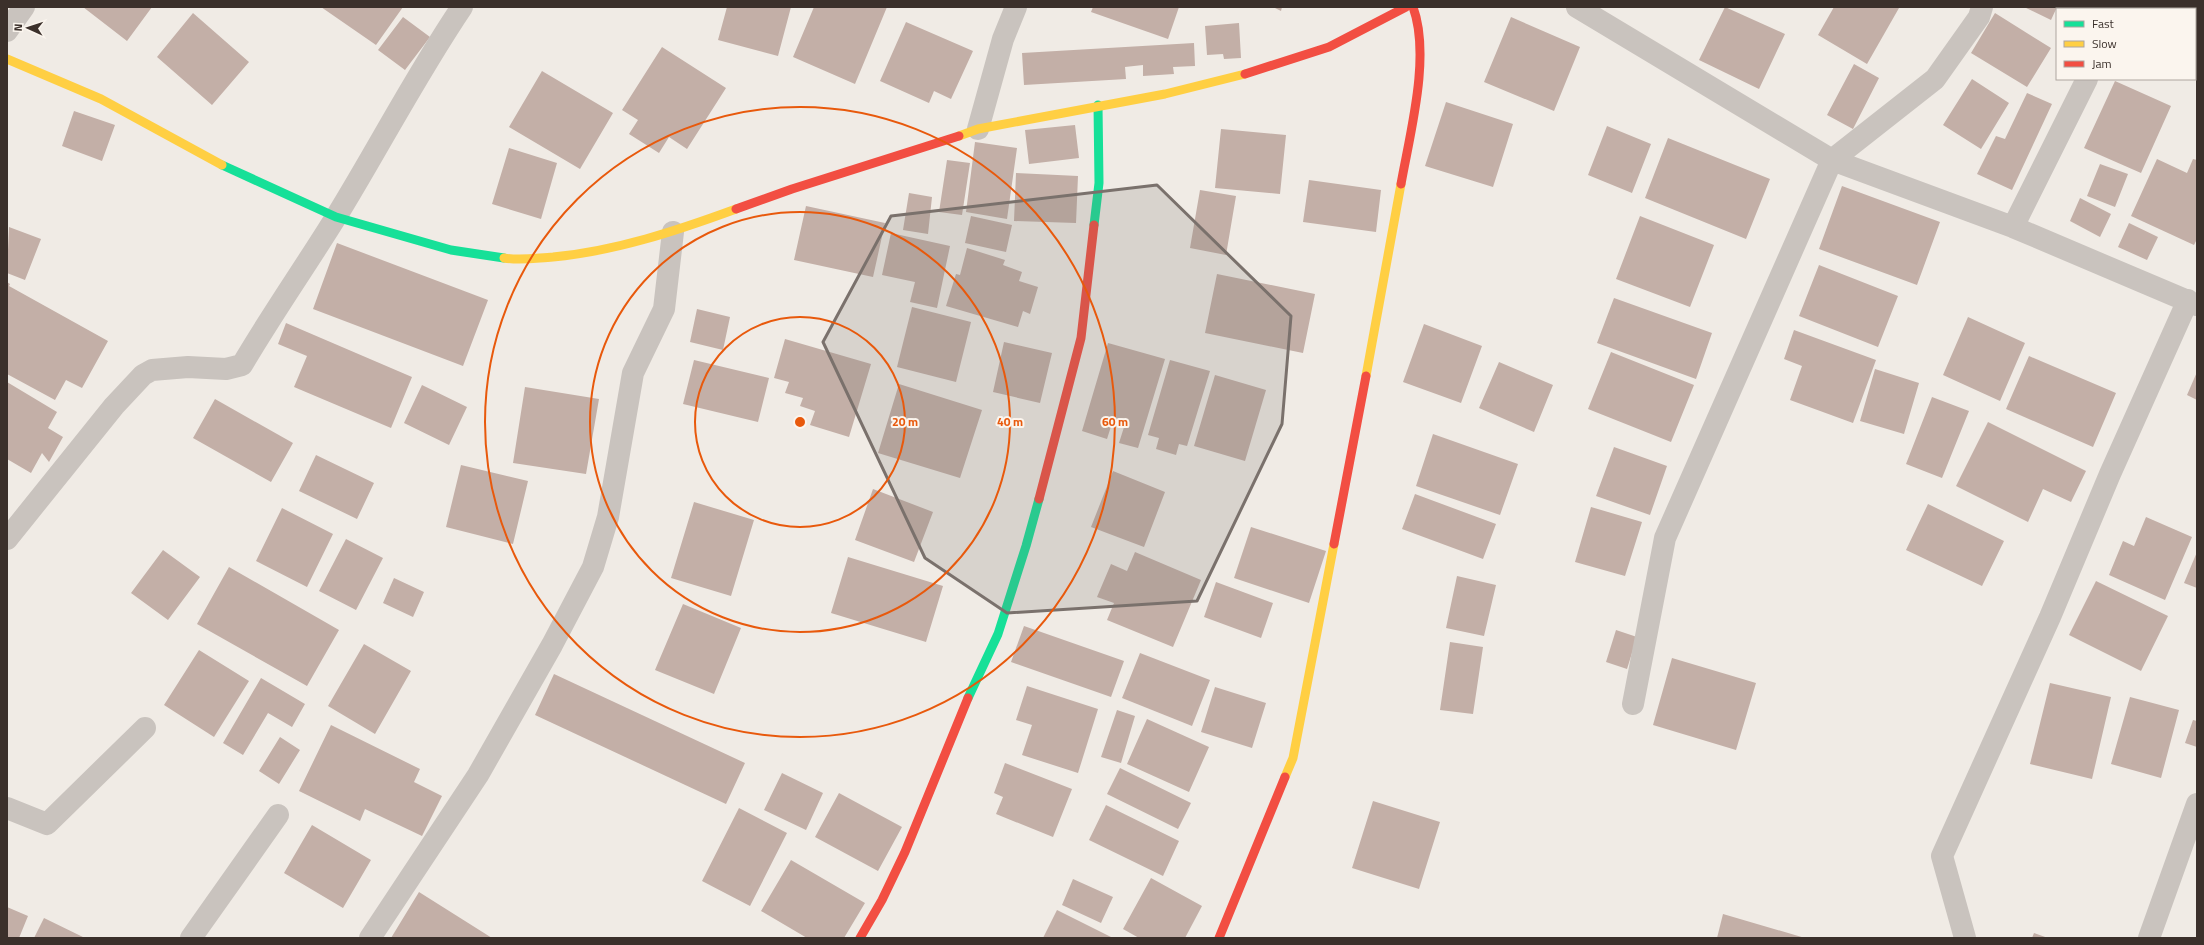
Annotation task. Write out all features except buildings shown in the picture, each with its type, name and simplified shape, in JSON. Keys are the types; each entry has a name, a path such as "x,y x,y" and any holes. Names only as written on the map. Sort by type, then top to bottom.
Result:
{"street":[{"path":"7,31 24,7"},
{"path":"7,539 114,406 143,375 152,370 188,367 226,369 242,365 270,317 336,217 432,51 462,7"},
{"path":"978,129 1003,39 1016,7"},
{"path":"7,59 101,99 210,160 336,217 451,250 517,260 584,254 673,232 792,189 909,153 978,129 1098,105 1165,94 1235,77 1329,47 1406,7"},
{"path":"1219,938 1293,758 1392,240 1420,70 1419,22 1413,7"},
{"path":"1577,7 1832,160 2013,227 2193,302 2110,474 2040,638 1942,856 1965,938"},
{"path":"1633,704 1664,538 1832,160 1935,78 1978,16 1982,7"},
{"path":"2013,227 2086,80"},
{"path":"860,938 882,900 905,852 940,770 963,709 998,634 1026,546 1081,338 1099,183 1098,105"},
{"path":"370,938 478,775 552,645 593,567 608,517 633,373 664,310 673,232"},
{"path":"7,808 46,824 145,728"},
{"path":"2149,938 2197,804"},
{"path":"191,938 278,815"}],"highlighted area":[{"path":"1157,185 1291,316 1282,424 1197,601 1007,613 925,558 823,342 891,216"}],"traffic: fast":[{"path":"1094,225 1099,183 1098,105"},
{"path":"222,165 336,217 451,250 504,258"},
{"path":"968,698 998,634 1026,546 1039,499"}],"traffic: slow":[{"path":"7,59 101,99 222,165"},
{"path":"959,136 978,129 1165,94 1245,74"},
{"path":"1366,376 1401,184"},
{"path":"504,258 535,259 600,250 646,239 736,209"},
{"path":"1285,777 1293,758 1334,544"}],"traffic: jam":[{"path":"1245,74 1329,47 1406,7"},
{"path":"1401,184 1417,95 1419,71 1420,48 1418,27 1413,7"},
{"path":"736,209 792,189 959,136"},
{"path":"1039,499 1081,338 1094,225"},
{"path":"1334,544 1366,376"},
{"path":"860,938 882,900 905,852 968,698"},
{"path":"1219,938 1285,777"}]}
